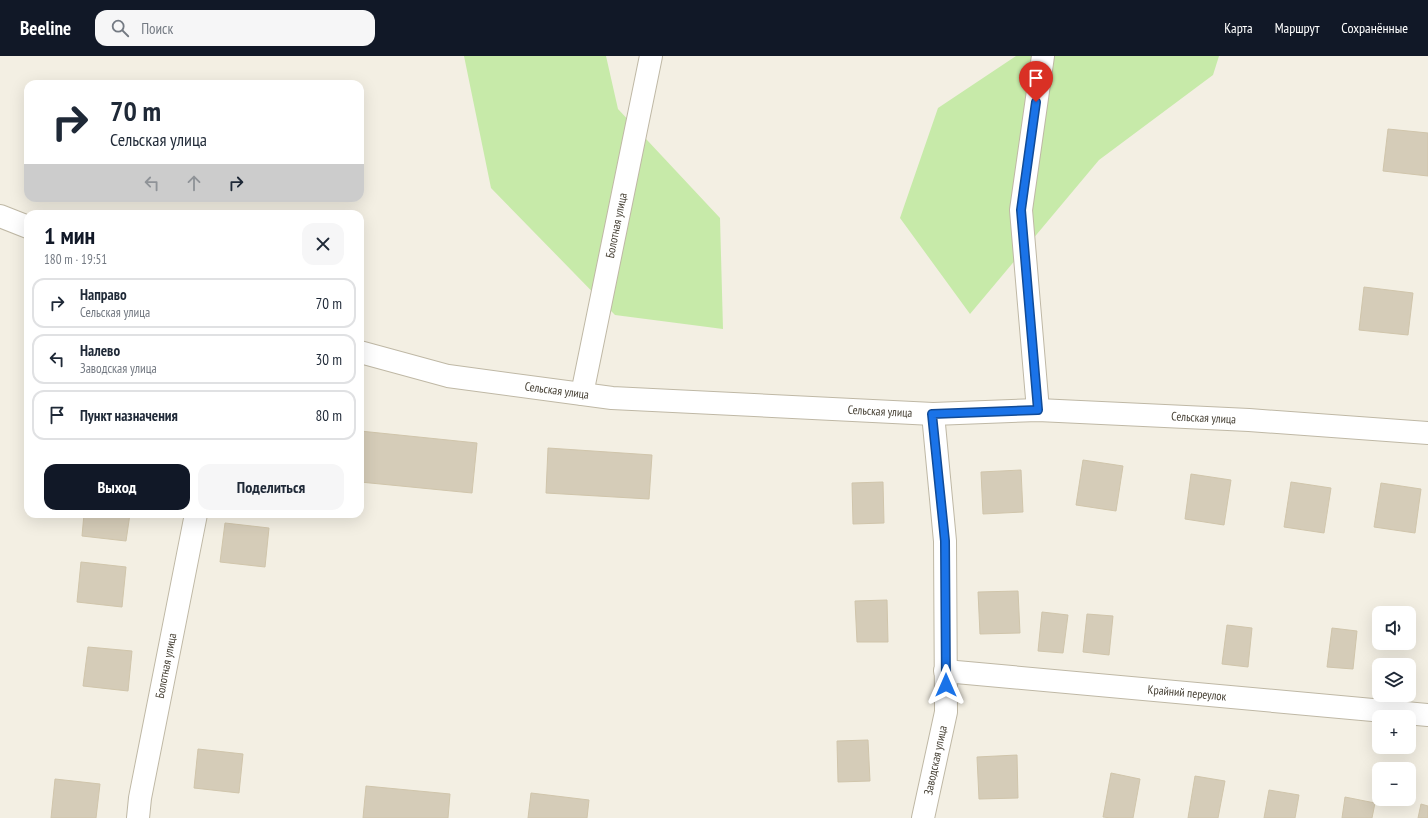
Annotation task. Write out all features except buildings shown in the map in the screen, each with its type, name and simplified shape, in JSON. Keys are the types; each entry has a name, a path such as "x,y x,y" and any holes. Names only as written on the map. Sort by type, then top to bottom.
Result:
{"street":[{"name":"Болотная улица","path":"582,394 651,56"},
{"path":"1038,410 1021,210 1043,56"},
{"path":"0,216 24,225"},
{"name":"Сельская улица","path":"364,353 448,376 612,398 932,414 1038,410 1249,420 1428,433"},
{"name":"Заводская улица","path":"923,818 946,712 945,541 932,414"},
{"name":"Болотная улица","path":"138,818 140,798 195,518"},
{"name":"Крайний переулок","path":"945,671 1428,715"}],"green space":[{"path":"464,56 606,56 618,109 720,218 723,329 615,315 491,188"},
{"path":"1016,56 1219,56 1213,75 1099,160 970,314 900,218 938,108"}],"route":[{"path":"946,685 945,541 932,414 1038,410 1021,210 1036,102"}]}
